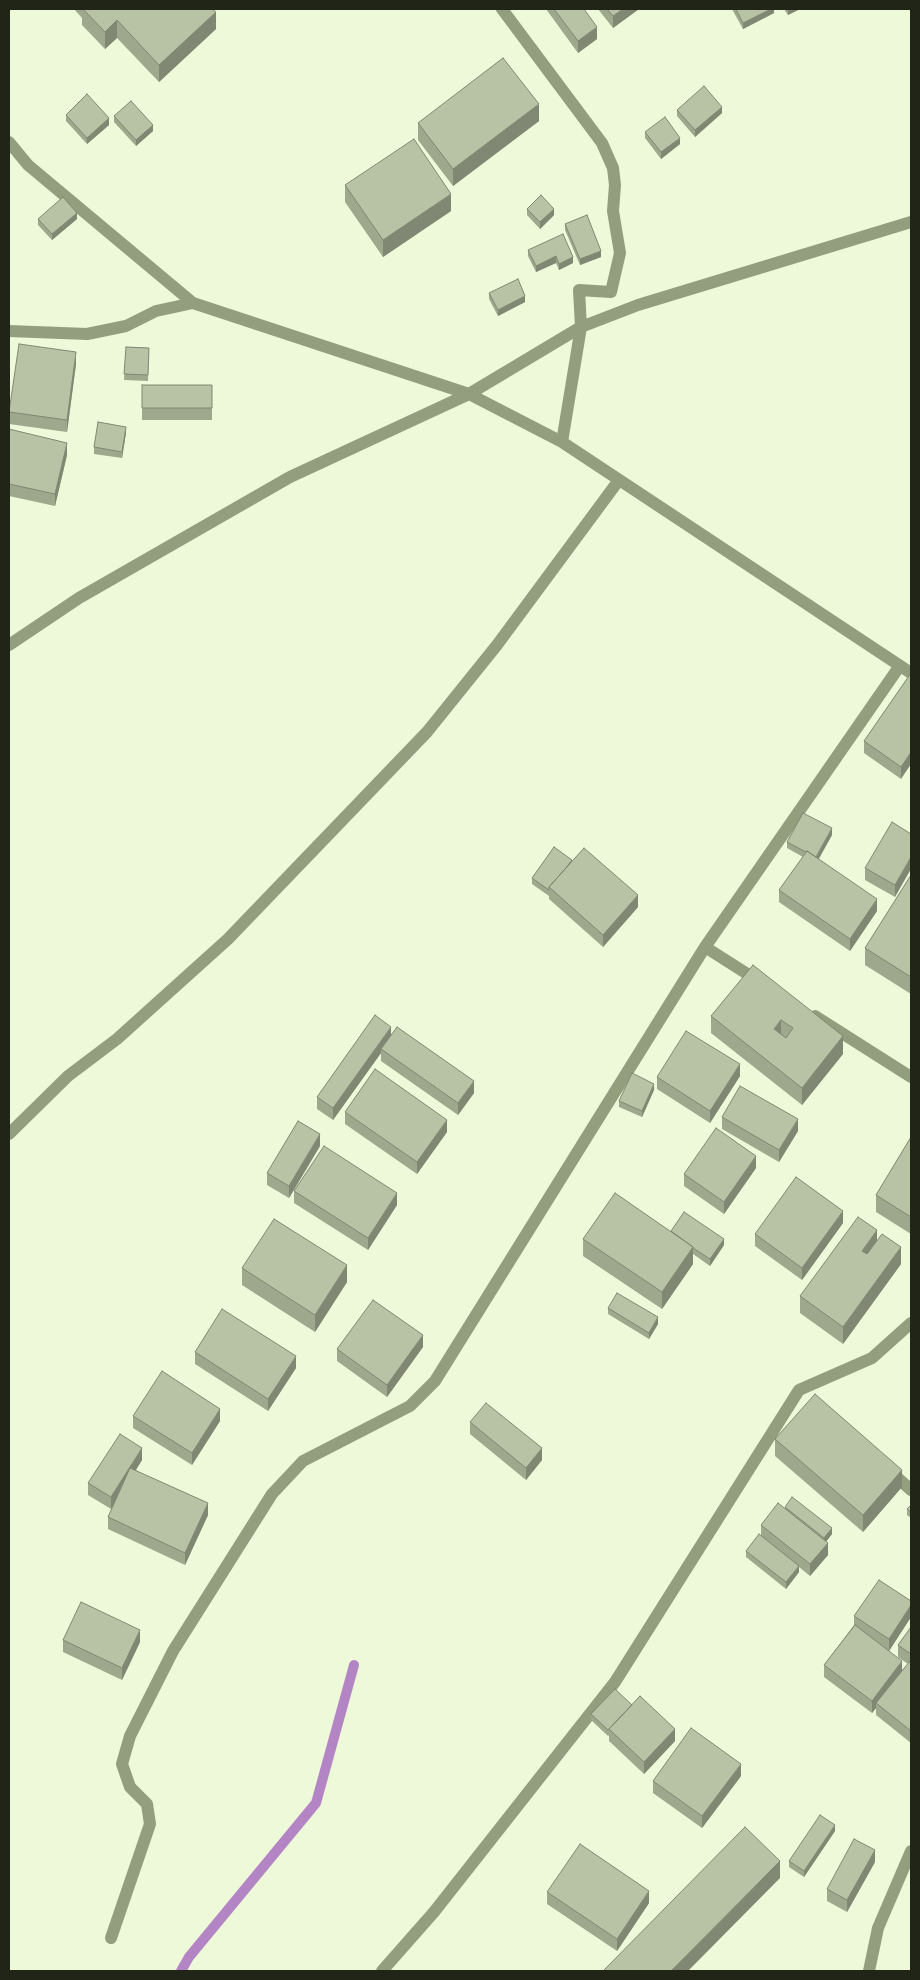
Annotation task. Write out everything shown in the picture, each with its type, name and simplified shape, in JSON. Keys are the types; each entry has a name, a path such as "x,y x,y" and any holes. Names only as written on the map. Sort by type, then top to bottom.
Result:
{"street":[{"path":"502,9 602,143 613,168 616,185 613,211 620,253 611,292 579,290 581,327 562,442"},
{"path":"9,142 28,165 193,302 469,394 562,442 899,667 911,673"},
{"path":"9,645 79,598 290,477 469,394 581,327 647,302 911,222"},
{"path":"9,331 87,334 126,326 156,311 193,302"},
{"path":"9,1134 68,1076 117,1039 228,939 427,732 496,645 619,480"},
{"path":"111,1938 150,1824 147,1804 130,1787 122,1764 130,1736 173,1652 272,1494 303,1461 410,1406 435,1381 705,947 899,667"},
{"path":"705,947 771,989"},
{"path":"804,1010 911,1077"},
{"path":"382,1971 434,1912 615,1682 803,1393 872,1358 911,1323"},
{"path":"883,1465 911,1490"},
{"path":"869,1971 878,1928 911,1851"}],"building":[{"path":"83,9 212,9 216,12 159,65 117,20 105,32"},
{"path":"554,9 584,9 597,27 578,41"},
{"path":"607,9 623,9 613,16"},
{"path":"736,9 771,9 743,23"},
{"path":"503,58 539,104 453,169 418,123"},
{"path":"704,86 722,107 695,130 677,110"},
{"path":"87,94 109,118 87,138 66,115"},
{"path":"131,101 153,125 136,140 114,116"},
{"path":"665,117 680,138 661,152 645,132"},
{"path":"414,139 451,194 383,240 345,185"},
{"path":"541,195 554,209 540,222 527,209"},
{"path":"63,197 77,213 52,234 38,219"},
{"path":"587,215 601,251 580,259 565,224"},
{"path":"563,234 573,257 559,264 556,256 536,266 528,250"},
{"path":"518,279 525,296 498,310 489,293"},
{"path":"19,344 76,352 67,420 9,412"},
{"path":"126,347 149,348 148,375 124,374"},
{"path":"142,385 212,385 212,408 142,408"},
{"path":"98,422 126,427 122,452 94,447"},
{"path":"9,429 67,443 55,494 9,484"},
{"path":"911,673 911,752 901,767 864,741"},
{"path":"803,813 832,828 816,857 787,842"},
{"path":"892,822 911,834 911,857 895,885 865,868"},
{"path":"554,847 572,860 549,887 549,890 532,878"},
{"path":"584,848 638,895 603,935 549,887"},
{"path":"807,851 877,899 850,939 779,890"},
{"path":"911,875 911,977 865,948"},
{"path":"753,965 843,1036 802,1088 711,1016","holes":["781,1020 793,1028 786,1038 774,1029"]},
{"path":"375,1015 391,1027 333,1108 317,1097"},
{"path":"397,1027 474,1081 458,1103 381,1049"},
{"path":"686,1031 740,1064 710,1111 657,1077"},
{"path":"375,1069 447,1120 417,1162 345,1112"},
{"path":"632,1073 654,1084 642,1111 619,1101"},
{"path":"740,1086 798,1119 779,1150 722,1117"},
{"path":"298,1121 320,1134 289,1186 267,1173"},
{"path":"716,1128 756,1156 724,1202 684,1174"},
{"path":"911,1137 911,1217 876,1195"},
{"path":"324,1146 397,1193 368,1238 294,1191"},
{"path":"796,1177 843,1211 802,1268 755,1234"},
{"path":"615,1193 693,1247 662,1292 583,1239"},
{"path":"684,1212 724,1239 710,1259 671,1231"},
{"path":"858,1217 877,1230 862,1251 867,1254 882,1234 901,1247 843,1327 800,1296"},
{"path":"274,1219 347,1265 315,1315 242,1268"},
{"path":"617,1293 658,1317 649,1333 608,1308"},
{"path":"373,1300 423,1335 387,1385 337,1349"},
{"path":"222,1309 296,1356 268,1399 195,1352"},
{"path":"162,1371 220,1409 192,1453 133,1416"},
{"path":"815,1394 902,1470 863,1515 775,1439"},
{"path":"486,1403 542,1448 526,1468 470,1422"},
{"path":"120,1434 142,1448 111,1497 88,1483"},
{"path":"130,1468 208,1503 185,1553 108,1517"},
{"path":"792,1497 832,1528 824,1538 785,1507"},
{"path":"778,1503 828,1543 810,1564 761,1525"},
{"path":"759,1534 799,1566 786,1582 746,1551"},
{"path":"879,1580 911,1601 911,1605 889,1639 854,1616"},
{"path":"81,1602 140,1630 122,1668 63,1640"},
{"path":"855,1625 902,1661 872,1701 824,1665"},
{"path":"911,1627 911,1654 898,1645"},
{"path":"910,1661 911,1663 911,1731 876,1703"},
{"path":"615,1689 632,1705 608,1730 591,1714"},
{"path":"640,1696 675,1729 644,1762 609,1729"},
{"path":"691,1728 741,1764 702,1816 653,1781"},
{"path":"820,1815 835,1825 804,1871 789,1861"},
{"path":"745,1827 780,1861 671,1971 603,1971"},
{"path":"854,1839 875,1850 847,1900 827,1889"},
{"path":"580,1844 649,1891 617,1939 547,1892"}],"waterway":[{"path":"181,1971 189,1957 316,1803 354,1665"}]}
